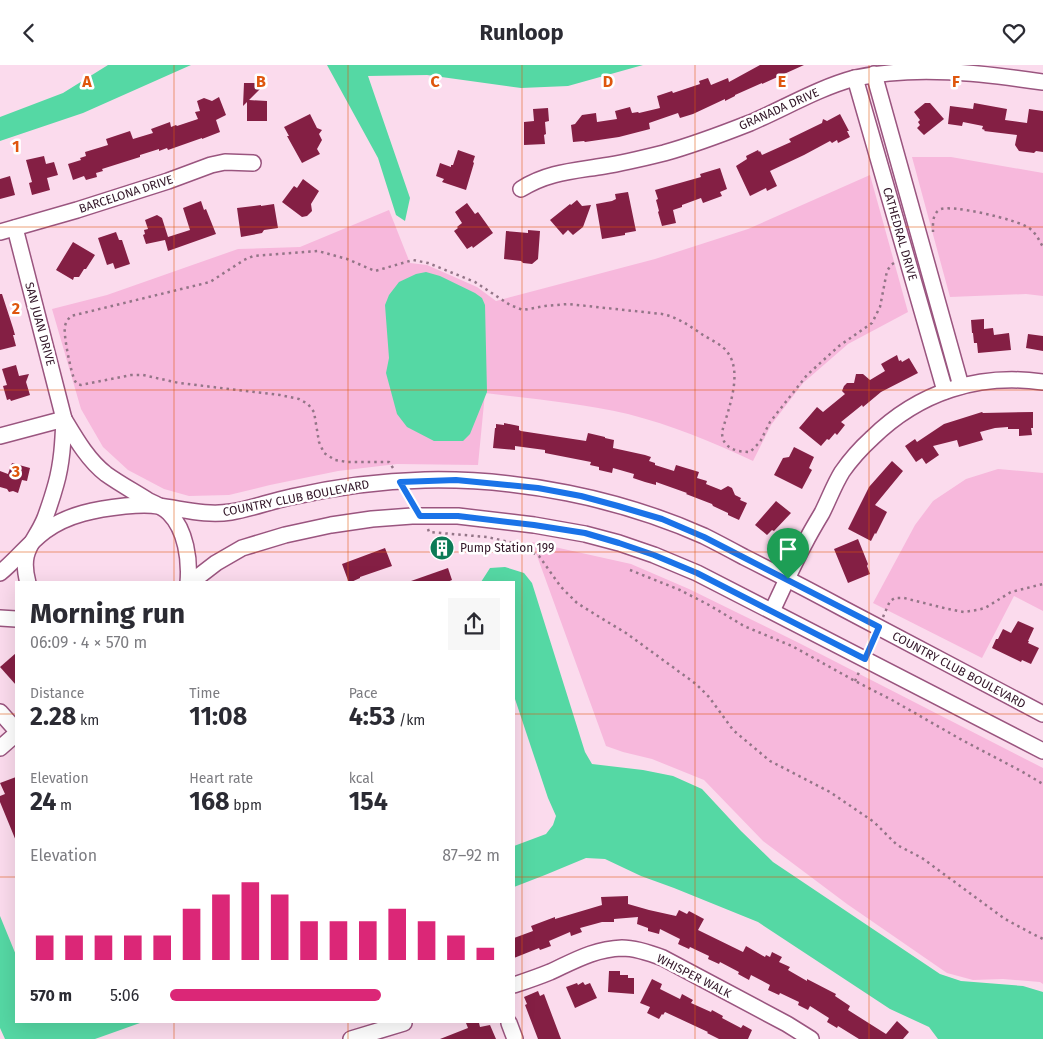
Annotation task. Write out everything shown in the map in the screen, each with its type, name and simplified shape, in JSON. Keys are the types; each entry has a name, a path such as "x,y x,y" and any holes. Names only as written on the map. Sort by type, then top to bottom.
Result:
{"street":[{"name":"GRANADA DRIVE","path":"521,189 547,176 664,153 707,139 750,122 822,89 874,74 906,69 946,69 966,70 1043,82"},
{"name":"CATHEDRAL DRIVE","path":"874,74 961,386"},
{"name":"CATHEDRAL DRIVE","path":"855,78 945,391"},
{"name":"BARCELONA DRIVE","path":"0,232 78,210 211,165 225,162 253,163"},
{"name":"SAN JUAN DRIVE","path":"15,228 64,419 77,442 105,473 168,513 179,528 187,555 189,581"},
{"path":"772,611 804,544 842,472 862,447 885,425 898,415 920,403 945,391 961,386 1002,380 1043,382"},
{"path":"0,436 64,419"},
{"name":"SAN JUAN DRIVE","path":"28,581 24,566 28,547 45,519 56,484 63,451 64,419"},
{"name":"COUNTRY CLUB BOULEVARD","path":"0,573 11,565 43,532 84,513 102,509 157,505 200,513 230,512 290,497 372,483 456,480 538,488 581,496 618,506 662,519 704,537 788,579 1043,715"},
{"path":"192,581 216,563 242,548 285,535 372,519 458,516 585,533 654,555 697,573 1043,751"},
{"path":"0,618 15,619"},
{"path":"0,712 15,729"},
{"path":"0,748 15,735"},
{"name":"WHISPER WALK","path":"515,985 548,973 583,956 603,950 624,948 644,951 663,958 787,1024 811,1039"},
{"path":"351,1039 383,1034 404,1023"},
{"path":"508,1023 515,1039"}],"path":[{"path":"934,237 933,224 935,215 940,209 948,208 994,216 1020,223 1035,233 1043,247"},
{"path":"907,259 900,260 891,265 887,271 880,307 872,323 839,346 807,375 770,422 760,442 750,452 740,452 727,446 722,437 733,394 735,374 728,353 721,346 680,320 662,313 578,305 553,305 523,310 510,305 475,282 428,263 413,260 375,271 347,259 318,251 253,256 210,282 71,316 64,328 69,363 75,381 81,385 131,375 143,375 179,383 280,395 299,399 308,404 314,412 319,443 324,453 335,460 347,462 389,462 429,532 487,537 518,544 540,555 560,587 577,603 626,633 696,684 709,697 733,730 770,761 830,792 874,822 897,845 922,858 1005,919 1043,939"},
{"path":"630,570 680,590 744,626 792,646 1043,784"},
{"path":"879,627 890,601 894,598 904,598 964,612 985,608 1011,592 1043,584"},
{"path":"855,681 865,659"}],"shaded area":[{"path":"108,65 191,65 83,113 0,141 0,117 63,93"},
{"path":"327,65 643,65 568,86 521,88 427,75 368,76 410,198 405,221 396,215 378,158"},
{"path":"912,157 951,157 1043,173 1043,296 1026,294 950,297"},
{"path":"870,175 908,312 848,344 803,383 771,425 753,461 692,435 628,414 575,404 485,393 478,465 397,464 338,471 229,495 189,496 164,489 128,470 103,447 81,409 52,309 107,295 238,249 300,247 389,210 410,263 427,265 477,287 496,301 655,259 748,229"},
{"path":"426,272 440,276 475,293 482,298 485,305 487,392 470,434 463,441 434,441 407,427 397,414 386,373 389,358 385,305 389,295 399,282 416,274"},
{"path":"998,469 1043,473 1043,611 1014,596 982,658 873,603 915,525 933,501 966,479"},
{"path":"532,542 631,564 689,589 1043,768 1043,984 1040,982 1003,979 973,980 947,973 847,904 763,841 704,780 652,759 606,746"},
{"path":"505,567 524,573 532,583 585,752 592,764 643,770 673,776 702,789 773,862 940,974 961,981 1023,986 1043,992 1043,1039 938,1039 929,1027 890,1009 758,922 641,876 605,859 586,858 515,887 515,846 546,834 553,825 556,816 548,798 515,699 515,581 482,581 490,568"},
{"path":"0,916 15,953 15,1023 140,1023 95,1039 5,1039 0,1028"}],"building":[{"path":"760,65 804,65 693,114 680,118 678,113 649,123 650,129 619,137 573,142 571,125 575,124 582,115 596,113 597,122 617,119 615,111 630,107 632,113 660,108 657,96 700,84 699,81 708,78 711,85 728,78 729,82"},
{"path":"244,83 266,83 249,100 267,101 267,121 247,121 247,102 243,106"},
{"path":"219,97 226,115 216,120 220,132 168,150 167,148 159,151 159,149 140,155 140,157 102,169 103,171 96,173 97,177 86,180 84,176 73,180 68,164 81,160 80,158 86,156 85,152 108,145 106,139 130,131 133,139 153,133 151,129 170,122 171,127 198,119 195,112 200,111 197,101 204,98 212,101"},
{"path":"925,103 930,103 944,119 924,135 917,128 920,125 918,122 920,120 914,112"},
{"path":"974,103 1007,109 1005,120 1027,123 1029,109 1043,111 1043,152 1019,151 1015,145 1017,135 984,131 982,129 983,126 963,122 962,126 948,124 950,106 973,109"},
{"path":"548,108 549,121 545,122 545,144 524,145 524,122 534,121 533,109"},
{"path":"310,114 317,128 322,130 319,134 322,140 317,149 320,154 302,163 284,127"},
{"path":"840,114 850,137 838,143 837,140 832,143 830,141 770,171 777,186 767,191 766,188 750,196 736,166 747,159 746,156 758,150 762,155 791,142 789,139 822,123 823,119 827,121"},
{"path":"458,150 475,156 466,190 442,182 444,179 436,176 440,163 451,167 453,165"},
{"path":"44,156 46,164 54,162 58,175 47,178 50,190 32,195 29,183 32,182 26,160"},
{"path":"720,168 727,189 720,192 722,196 703,203 701,198 682,205 682,207 673,210 676,223 662,226 655,190 701,177 700,174"},
{"path":"10,176 15,195 0,199 0,179"},
{"path":"303,179 319,191 311,204 312,211 307,216 302,217 282,202 294,186 297,188"},
{"path":"628,192 636,231 602,239 596,204 612,201 616,199 615,194"},
{"path":"577,200 582,206 591,205 583,227 573,235 568,230 563,235 550,220"},
{"path":"201,201 216,234 168,251 165,240 146,244 143,235 145,234 144,230 148,229 145,220 157,215 162,218 168,237 190,230 183,208"},
{"path":"467,203 475,214 478,212 493,233 473,248 472,246 467,249 454,231 462,223 455,212"},
{"path":"274,204 278,228 241,237 237,208"},
{"path":"528,230 540,231 538,259 532,264 504,259 506,231 528,233"},
{"path":"116,232 119,240 122,240 130,264 115,269 113,263 107,265 98,238"},
{"path":"73,242 95,255 79,277 74,277 73,280 56,270"},
{"path":"0,294 2,294 13,328 16,346 0,350"},
{"path":"984,319 984,329 993,328 994,335 1009,333 1011,350 978,353 977,343 974,343 971,320"},
{"path":"1028,334 1043,336 1043,351 1026,348"},
{"path":"897,355 899,361 901,360 902,362 909,358 918,373 881,392 863,407 862,405 841,422 845,425 837,435 835,433 821,446 799,428 817,407 823,412 845,394 842,391 844,386 847,383 854,383 856,374 863,374 870,380 885,371 881,364"},
{"path":"16,365 19,376 29,374 26,382 30,395 11,401 10,399 7,400 3,386 7,385 2,369"},
{"path":"982,412 1033,412 1032,435 1019,436 1019,429 1008,429 1008,427 980,432 983,440 959,447 957,440 933,446 939,455 926,464 922,458 916,462 905,446 915,439 917,442 944,424"},
{"path":"504,423 519,426 521,431 586,441 588,433 605,437 614,440 613,448 651,457 649,461 655,463 655,465 674,471 676,465 699,472 697,478 707,481 706,484 721,490 728,486 732,488 735,495 741,498 740,500 747,503 739,520 712,504 687,493 656,482 656,485 633,478 634,474 613,468 612,473 599,470 599,467 590,465 591,462 545,453 545,450 515,446 515,450 493,448 496,424 504,425"},
{"path":"794,447 814,457 809,468 812,470 802,489 774,475 783,458 789,457"},
{"path":"892,461 903,471 875,505 887,512 871,541 848,529 869,487"},
{"path":"12,463 30,468 27,481 22,480 18,493 9,492 7,489 0,487 0,471 8,474"},
{"path":"776,501 791,513 774,531 772,530 767,535 755,525"},
{"path":"858,539 870,574 848,583 834,549"},
{"path":"385,548 392,566 353,581 348,581 342,564"},
{"path":"448,568 452,580 450,581 411,581"},
{"path":"1018,621 1034,628 1028,643 1039,648 1031,664 1022,660 1021,662 992,648 1003,629 1011,633"},
{"path":"15,654 15,684 0,667"},
{"path":"15,777 15,839 0,802 0,796 5,794 0,783"},
{"path":"628,896 628,904 676,916 679,910 687,914 689,911 704,919 698,930 743,952 746,946 765,957 766,955 770,957 772,952 782,957 779,962 790,967 788,970 836,994 835,996 850,1006 848,1010 886,1034 897,1021 909,1032 903,1039 859,1039 838,1026 837,1028 827,1022 829,1018 810,1006 808,1010 798,1005 799,1002 780,993 779,995 768,990 770,985 751,975 749,980 738,974 739,972 720,962 719,964 708,959 709,956 690,947 689,949 678,944 680,939 660,929 659,934 648,931 648,928 637,924 638,917 614,919 614,922 602,922 580,928 582,932 571,936 570,932 549,941 551,946 540,950 539,948 515,958 515,938 533,931 531,926 555,917 555,919 602,905 601,897"},
{"path":"609,971 620,971 620,975 628,975 628,978 634,978 634,994 608,992"},
{"path":"652,979 662,984 660,989 680,999 682,994 693,1000 691,1003 711,1012 712,1010 723,1016 722,1018 741,1028 743,1025 752,1030 748,1039 719,1039 665,1012 659,1019 647,1013 650,1007 640,1003"},
{"path":"583,982 585,985 590,983 597,998 575,1008 566,987"},
{"path":"538,991 540,996 544,994 561,1039 538,1039 525,1005 527,1004 524,997"},
{"path":"466,1023 479,1023 480,1027 490,1025 496,1039 440,1039 468,1028"}],"place":[{"name":"Pump Station 199","path":"442,548"}],"route":[{"path":"456,480 538,488 581,496 662,519 704,537 788,579 879,627 865,659 697,573 619,543 585,533 534,525 458,516 420,516 400,482 456,480"}]}
